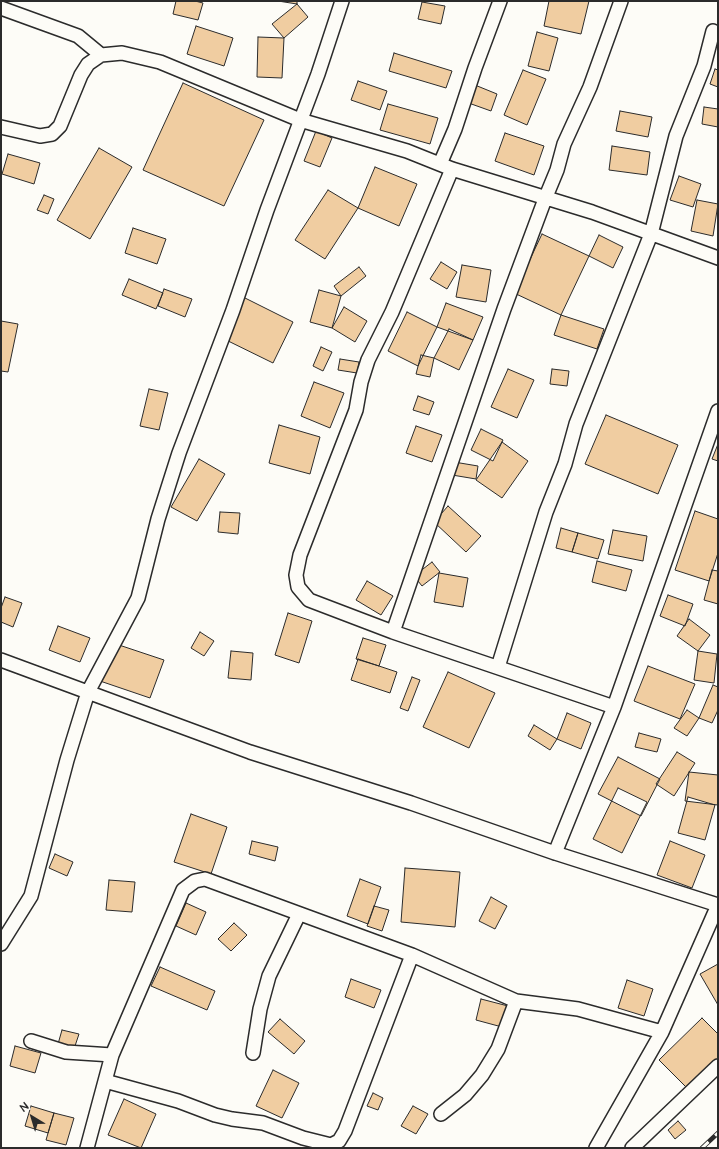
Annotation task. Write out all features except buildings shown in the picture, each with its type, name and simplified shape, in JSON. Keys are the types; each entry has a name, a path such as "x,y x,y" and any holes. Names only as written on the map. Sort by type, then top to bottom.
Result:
{"street":[{"path":"1,944 31,896 67,760 88,692 138,598 158,518 179,453 233,310 267,210 342,1"},
{"path":"500,1 475,68 455,129 446,166 392,312 368,360 361,382 356,410 300,555 296,575 298,587 309,600 393,632 614,707"},
{"path":"393,632 478,384 545,199 557,170 564,144 590,87 620,1"},
{"path":"1,8 78,36 101,55"},
{"path":"498,667 546,512 565,464 576,424 651,234 676,136 704,66 713,31"},
{"path":"1,127 40,136 52,134 60,126 81,75 88,64 101,55 122,53 160,62 300,120 407,151 446,166 545,199 592,212 718,258"},
{"path":"554,853 614,707 718,411"},
{"path":"1,660 250,752 411,803 554,853 718,905 662,1032 596,1148"},
{"path":"87,1148 112,1055 183,890 195,881 205,879 412,955 516,1001 578,1009 662,1032"},
{"path":"252,1053 260,1009 269,976 299,914"},
{"path":"105,1082 178,1100 220,1116 263,1123 303,1138 331,1145 340,1141 412,955"},
{"path":"440,1114 465,1095 482,1075 498,1048 516,1001"},
{"path":"31,1041 66,1052 112,1055"},
{"path":"632,1148 718,1066"}],"railway":[{"path":"702,1148 718,1133"}]}
